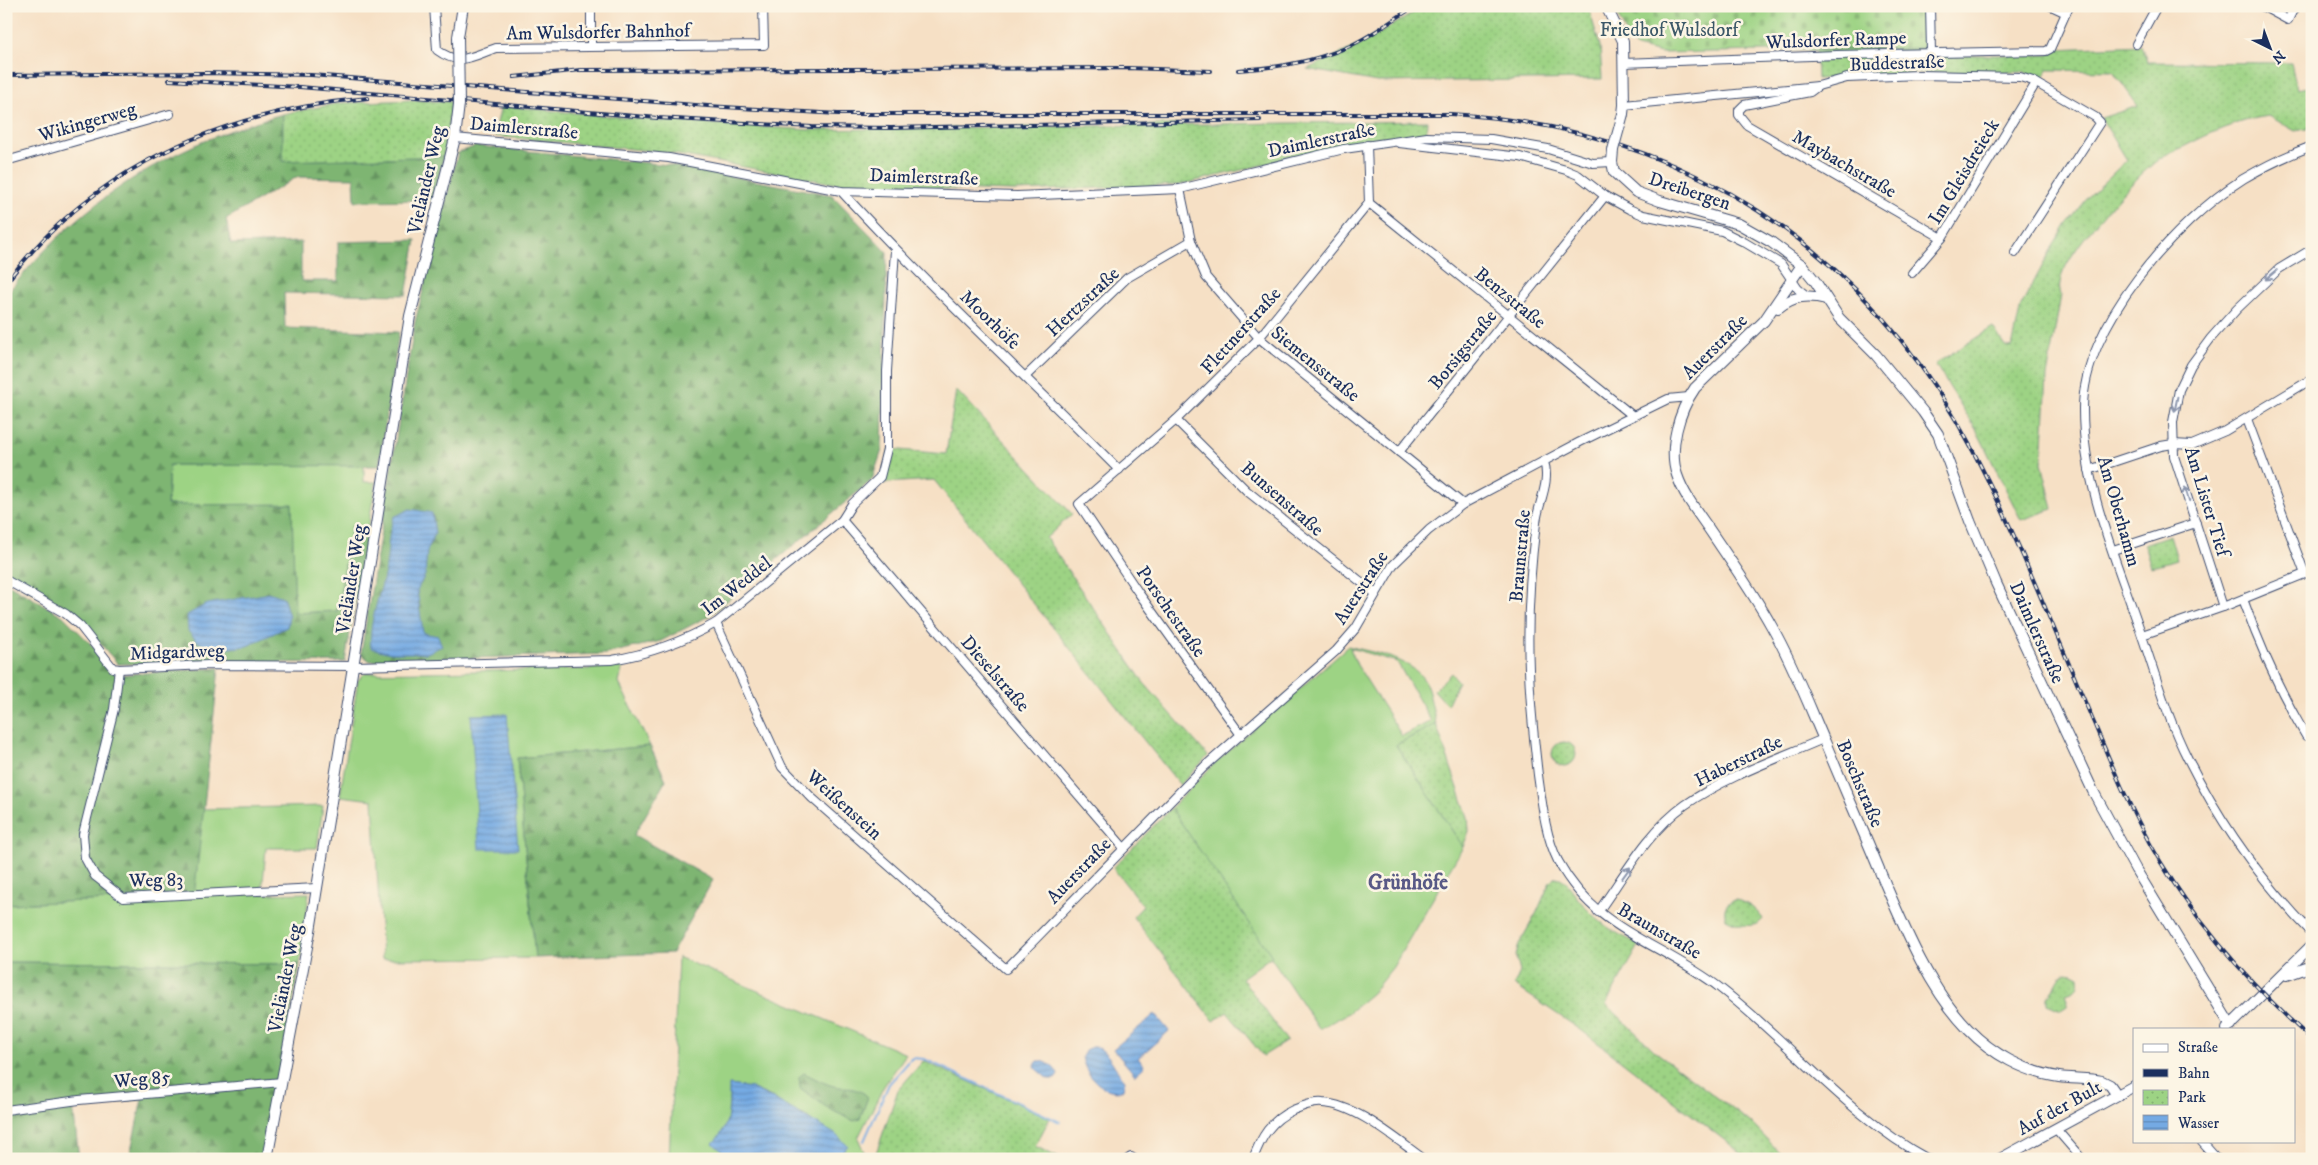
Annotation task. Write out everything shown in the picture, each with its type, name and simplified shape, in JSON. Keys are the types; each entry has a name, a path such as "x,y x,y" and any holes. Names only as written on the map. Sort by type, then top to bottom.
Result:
{"street":[{"name":"Am Wulsdorfer Bahnhof","path":"434,6 437,50 447,58 462,60 496,48 764,45 762,6"},
{"name":"Vieländer Weg","path":"267,1159 318,888 410,316 455,138 459,104 458,37 463,6"},
{"path":"591,6 591,46"},
{"path":"1606,6 1623,41 1624,109 1613,150 1612,162"},
{"path":"1930,6 1931,52"},
{"path":"2050,6 2068,10"},
{"path":"2136,44 2157,6"},
{"path":"2262,6 2288,20 2295,6"},
{"name":"Wulsdorfer Rampe","path":"1623,63 1931,52 2040,52 2050,49 2068,10"},
{"name":"Buddestraße","path":"1624,109 1818,86 1847,78 1919,75 2020,77 2036,83 2096,117 2100,122 2015,253"},
{"name":"Im Gleisdreieck","path":"1912,273 1942,238 2036,83"},
{"name":"Buddestraße","path":"1739,110 1744,105 1750,103 1810,92 1818,86"},
{"name":"Maybachstraße","path":"1739,110 1740,119 1747,125 1942,238"},
{"name":"Wikingerweg","path":"6,165 9,159 170,114"},
{"name":"Daimlerstraße","path":"455,138 669,158 841,191 1017,196 1180,189 1250,173 1313,155 1427,137 1491,139 1548,149 1593,163 1612,162"},
{"name":"Daimlerstraße","path":"1392,142 1407,146 1520,156 1566,170 1590,183 1605,196 1644,215 1722,231 1781,264 1798,289 1807,296"},
{"path":"1367,145 1369,203"},
{"name":"Am Oberhamm","path":"2311,147 2272,163 2242,180 2216,199 2159,254 2118,306 2103,332 2086,384 2083,408 2089,470 2159,689 2187,757 2222,822 2283,904 2312,933"},
{"name":"Dreibergen","path":"1612,162 1618,177 1636,192 1739,224 1771,242 1802,265"},
{"name":"Siemensstraße","path":"1180,189 1191,241 1206,277 1259,338 1463,504"},
{"name":"Moorhöfe","path":"841,191 896,250 1026,376 1119,470"},
{"name":"Borsigstraße","path":"1399,452 1605,196"},
{"name":"Benzstraße","path":"1369,203 1633,416"},
{"name":"Flettnerstraße","path":"1079,504 1176,420 1259,338 1369,203"},
{"name":"Hertzstraße","path":"1026,376 1128,278 1191,241"},
{"name":"Am Lister Tief","path":"2224,607 2174,456 2173,422 2179,390 2192,364 2211,338 2261,284 2279,269 2312,248"},
{"name":"Im Weddel","path":"353,666 612,660 637,656 698,633 716,623 842,520 852,504 880,477 886,449 887,370 896,250"},
{"name":"Daimlerstraße","path":"1802,265 1839,318 1876,355 1938,434 1970,521 1996,583 2093,792 2136,870 2229,1028"},
{"name":"Auerstraße","path":"1006,969 1204,766 1346,641 1363,617 1375,593 1399,557 1429,530 1463,504 1668,398 1689,397 1695,388 1764,321 1802,265"},
{"path":"1764,321 1784,303 1794,298 1807,296 1826,299"},
{"path":"2089,470 2174,444 2192,445 2247,419 2312,379"},
{"name":"Boschstraße","path":"1689,397 1679,422 1676,437 1677,474 1687,496 1772,626 1803,690 1905,932 1934,982 1967,1029 2001,1056 2050,1076 2102,1081 2110,1085 2117,1095"},
{"path":"2142,635 2224,607 2308,572 2247,419"},
{"name":"Bunsenstraße","path":"1176,420 1247,491 1326,556 1375,593"},
{"name":"Braunstraße","path":"1544,462 1547,476 1536,519 1530,589 1529,668 1535,750 1542,802 1553,848 1577,889 1598,912 1637,938 1685,962 1721,989 1866,1118 1908,1149 1928,1159"},
{"name":"Porschestraße","path":"1079,504 1138,592 1241,735"},
{"name":"Dieselstraße","path":"842,520 1124,848"},
{"path":"2113,550 2196,523"},
{"name":"Midgardweg","path":"6,580 66,614 80,626 113,668 353,666"},
{"path":"2243,599 2261,648 2289,707 2306,736"},
{"name":"Weißenstein","path":"716,623 782,767 812,798 1006,969"},
{"name":"Weg 83","path":"119,669 114,709 83,834 85,858 95,876 123,898 318,888"},
{"name":"Haberstraße","path":"1598,912 1654,835 1685,805 1725,781 1823,739"},
{"path":"2229,1028 2312,945"},
{"path":"2279,978 2312,966"},
{"name":"Weg 85","path":"6,1110 78,1100 282,1082"},
{"name":"Auf der Bult","path":"2000,1159 2133,1087"},
{"path":"1253,1159 1262,1137 1273,1123 1285,1114 1304,1106 1322,1103 1352,1112 1424,1159"},
{"path":"2056,1129 2082,1159"},
{"path":"2202,1142 2217,1159"}],"green space":[{"path":"1425,6 1588,6 1600,46 1602,79 1377,82 1307,69 1360,45"},
{"name":"Friedhof Wulsdorf","path":"1613,6 1927,6 1928,48 1661,53 1636,47 1629,39"},
{"path":"2141,45 2147,62 2291,63 2297,89 2312,86 2312,128 2295,131 2269,116 2224,128 2171,152 2148,168 2101,217 2086,236 2064,270 2060,283 2061,295 2047,376 2042,463 2053,509 2021,520 1977,431 1935,364 1993,327 2005,346 2012,347 2021,306 2052,248 2067,224 2090,195 2127,160 2101,118 2138,106 2113,71 2048,70 2043,80 2023,72 1918,73 1817,79 1816,51 1928,48 1929,55 2048,55 2056,49"},
{"path":"413,100 451,102 444,156 283,161 283,114 340,103"},
{"path":"501,106 664,121 810,130 1427,121 1426,133 1375,138 1179,185 1014,191 848,186 663,152 494,136"},
{"path":"283,114 283,161 444,156 433,200 355,201 354,178 297,177 226,219 231,244 301,242 301,281 338,281 338,242 416,240 406,295 284,293 285,328 399,332 379,466 169,465 167,505 292,504 295,613 337,611 352,526 368,528 345,662 118,664 84,625 66,611 6,576 6,295 64,231 129,181 164,160 202,142"},
{"path":"476,146 669,165 832,195 887,252 882,450 872,480 709,616 661,641 606,654 370,661 361,654 415,322 458,153"},
{"path":"956,390 1072,514 1046,538 1144,683 1208,756 1180,785 934,480 884,483 889,449 946,454"},
{"path":"169,465 364,465 364,482 376,482 368,528 352,526 337,611 294,613 167,506"},
{"path":"2170,535 2177,559 2151,567 2144,544"},
{"path":"6,583 63,616 89,642 117,675 219,668 194,897 6,904"},
{"path":"1348,646 1381,654 1404,663 1414,669 1427,686 1436,724 1396,745 1463,847 1393,967 1372,993 1347,1014 1319,1029 1171,808 1214,764","holes":["1350,648 1397,662 1431,721 1402,736 1357,665"]},
{"path":"623,665 619,683 650,746 517,758 535,958 382,959 373,800 340,796 358,680 365,673 591,669"},
{"path":"1451,673 1458,682 1447,705 1434,690"},
{"path":"1436,724 1468,817 1469,831 1463,847 1396,745"},
{"path":"1564,742 1572,746 1576,754 1572,762 1564,766 1556,762 1552,754 1556,746"},
{"path":"650,746 666,780 634,835 713,880 672,953 535,958 517,758"},
{"path":"323,806 317,848 266,848 262,894 309,893 300,964 6,962 6,904 193,897 203,809"},
{"path":"1171,808 1272,956 1242,978 1287,1041 1263,1056 1227,1012 1214,1021 1133,917 1143,906 1113,868"},
{"path":"1555,877 1566,882 1577,898 1600,921 1615,932 1640,944 1606,1004 1656,1052 1750,1122 1786,1159 1745,1159 1736,1149 1581,1030 1514,985 1520,972 1516,956 1519,944 1537,912 1550,882"},
{"path":"1736,900 1751,907 1763,919 1755,924 1740,925 1726,919 1727,904"},
{"path":"678,957 906,1054 884,1086 858,1138 867,1159 835,1159 848,1146 804,1115 790,1110 774,1098 751,1088 730,1085 726,1123 724,1130 714,1143 730,1159 669,1159"},
{"path":"6,962 300,964 263,1159 129,1159 142,1099 73,1106 79,1159 16,1159 6,1156"},
{"path":"2066,972 2079,976 2079,983 2075,989 2066,993 2067,1006 2061,1010 2047,1004 2047,997 2061,976"},
{"path":"923,1061 1050,1118 1035,1146 1061,1159 874,1159 898,1090"},
{"path":"804,1073 830,1085 855,1089 864,1093 868,1097 860,1119 854,1121 829,1109 800,1088 799,1077"}],"water":[{"path":"410,509 432,513 435,533 427,551 425,575 417,590 423,633 438,636 442,646 427,653 391,653 371,648 372,625 385,570 394,517"},
{"path":"271,593 283,597 289,616 287,627 247,646 214,650 198,642 188,631 187,615 207,604"},
{"path":"507,714 518,849 479,849 471,715"},
{"path":"1155,1014 1169,1031 1138,1058 1145,1066 1135,1075 1113,1049"},
{"path":"1094,1046 1108,1056 1125,1080 1123,1090 1116,1091 1102,1087 1091,1077 1082,1057 1085,1050"},
{"path":"1038,1061 1053,1067 1058,1075 1055,1079 1048,1079 1036,1069 1035,1065"},
{"path":"729,1085 751,1088 774,1099 835,1134 848,1146 835,1159 730,1159 713,1143 723,1130 728,1116"}],"waterway":[{"path":"864,1141 889,1084 912,1058 924,1059 1060,1122"}],"railway":[{"path":"1238,70 1267,68 1295,63 1336,52 1367,37 1415,6"},
{"path":"514,77 581,70 1128,68 1211,71"},
{"path":"6,75 204,73 311,75 708,106 838,114 1450,114 1534,124 1614,143 1688,172 1758,210 1821,258 1878,314 1929,378 1973,451 1989,482 2033,578 2130,806 2149,843 2176,886 2229,956 2269,999 2312,1040"},
{"path":"169,80 300,87 658,118 812,127 891,128 1260,120"},
{"path":"6,283 41,242 80,206 122,176 166,151 214,131 263,116 315,105 368,98"}],"district":[{"name":"Grünhöfe","path":"1408,882"}]}
